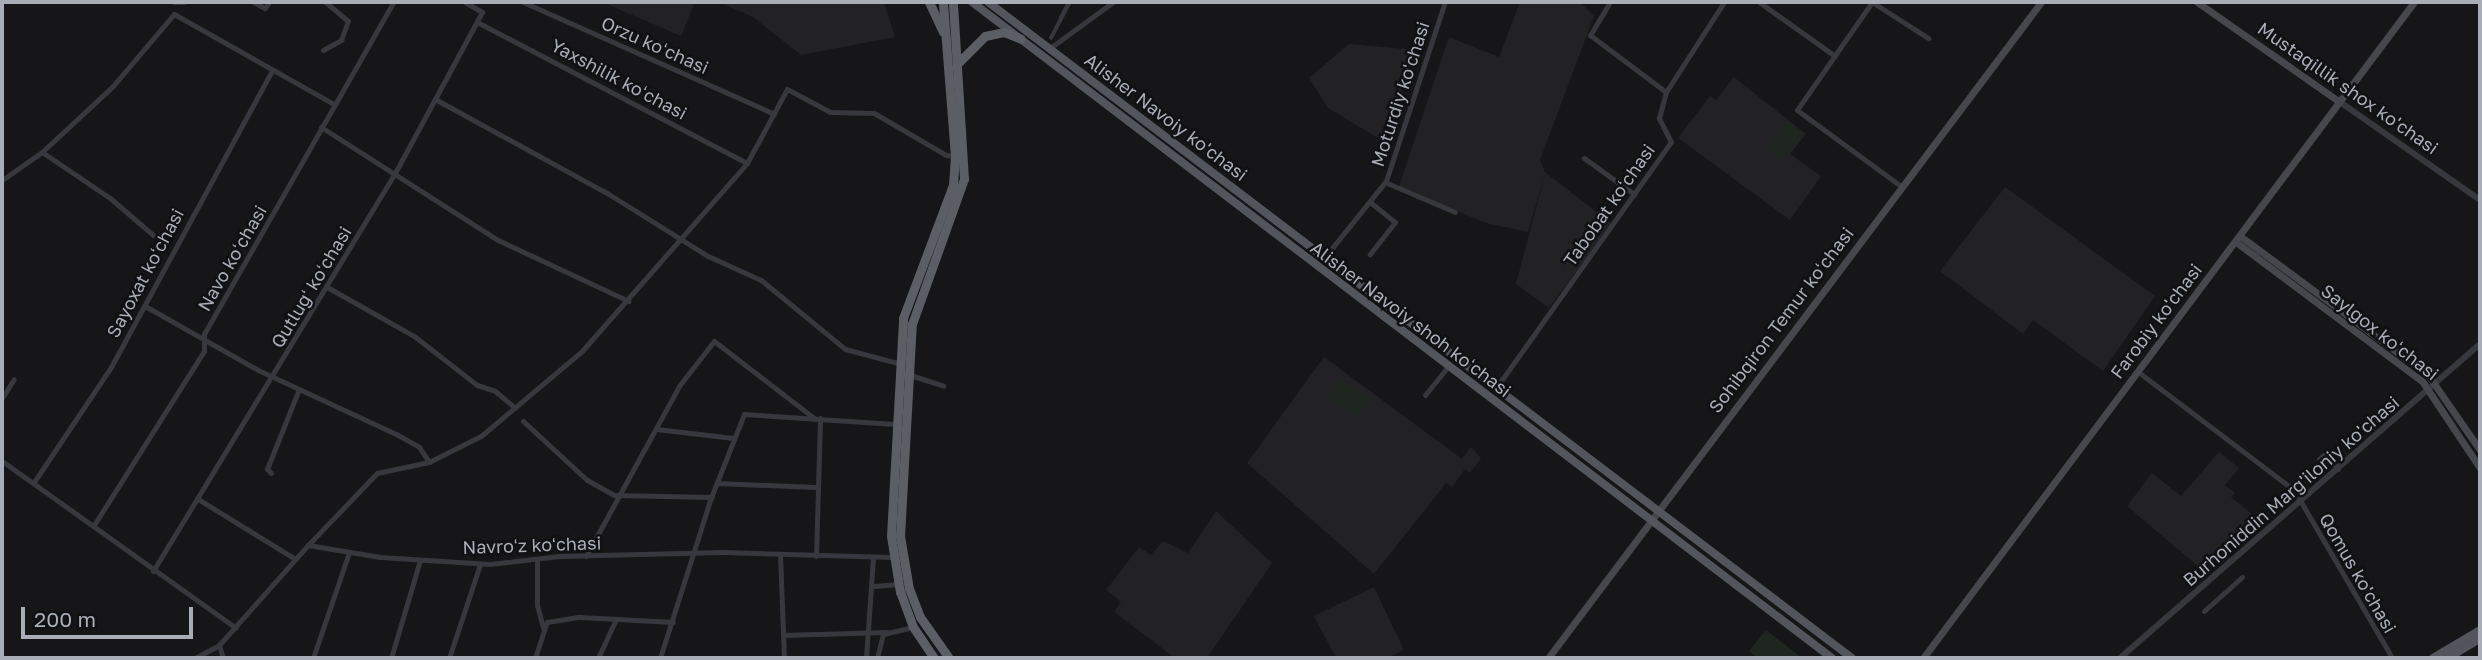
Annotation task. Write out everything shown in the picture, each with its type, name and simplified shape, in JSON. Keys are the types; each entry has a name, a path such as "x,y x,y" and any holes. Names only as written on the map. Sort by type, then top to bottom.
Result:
{"highway":[{"path":"929,2 946,39"},
{"path":"943,2 955,156 943,216 903,318 895,424 892,557 898,584 949,658"},
{"path":"934,658 913,627 906,594 900,536 907,374 921,287 952,219 964,178 953,2"},
{"path":"958,63 985,36 1004,33 1021,39"}],"main road":[{"name":"Alisher Navoiy shoh koʻchasi","path":"972,2 1448,368 1832,658"},
{"name":"Alisher Navoiy ko'chasi","path":"988,2 1324,258"},
{"name":"Sohibqiron Temur koʻchasi","path":"1548,658 1653,522 1901,186 2041,2"},
{"name":"Mustaqillik shox ko'chasi","path":"2197,2 2340,102"},
{"name":"Farobiy ko'chasi","path":"1923,658 2414,2"},
{"name":"Saylgox koʻchasi","path":"2238,239 2434,386 2480,450"},
{"name":"Alisher Navoiy shoh koʻchasi","path":"1324,258 1852,658"},
{"name":"Saylgox koʻchasi","path":"2434,386 2480,468"},
{"path":"2433,658 2480,630"},
{"path":"2448,658 2480,639"}],"street":[{"path":"174,2 184,2"},
{"path":"253,2 265,8 269,2"},
{"path":"323,50 341,40 348,21 325,2"},
{"name":"Navo koʻchasi","path":"94,525 205,343 204,334 393,2"},
{"name":"Qutlugʻ koʻchasi","path":"153,571 274,378 395,173 482,12 465,2"},
{"name":"Orzu koʻchasi","path":"523,2 775,114"},
{"path":"1051,38 1070,2"},
{"path":"1050,48 1113,2"},
{"name":"Moturdiy ko'chasi","path":"1317,268 1385,182 1446,2"},
{"path":"1610,2 1590,35 1666,92"},
{"name":"Tabobat koʻchasi","path":"1501,381 1671,142 1659,118 1666,92 1724,2"},
{"path":"1759,2 1835,56"},
{"path":"1901,186 1800,116 1800,102 1872,2 1928,38"},
{"path":"2,180 42,152 112,88 174,14 334,104"},
{"name":"Yaxshilik koʻchasi","path":"477,22 747,163"},
{"name":"Sayoxat koʻchasi","path":"34,482 111,366 272,71"},
{"path":"195,658 219,645 236,628 295,559 377,473 429,462 481,436 582,352 747,163 787,89 830,112 874,113 955,156"},
{"path":"435,99 681,237 708,256 782,293 845,349 898,363"},
{"name":"Mustaqillik shox ko'chasi","path":"2340,102 2480,200"},
{"path":"321,127 498,240 628,301"},
{"path":"42,152 110,198 153,235"},
{"path":"1584,158 1634,194"},
{"path":"1385,182 1455,212"},
{"path":"1370,202 1395,222 1370,254"},
{"path":"327,287 414,336 477,385 495,390 515,408"},
{"path":"145,306 205,343 396,434 419,447 429,462"},
{"path":"586,556 679,386 714,341 817,418"},
{"name":"Burhoniddin Marg'iloniy ko'chasi","path":"2120,658 2480,344"},
{"path":"1425,395 1448,368"},
{"name":"Qomus ko'chasi","path":"2137,372 2294,490 2392,658"},
{"path":"907,374 943,386"},
{"path":"2,398 14,379"},
{"path":"271,473 267,469 299,389"},
{"path":"660,658 696,554 712,497 744,414 895,424"},
{"path":"816,556 821,496 815,487 817,418"},
{"path":"523,421 587,480 620,497 712,497"},
{"path":"656,429 733,438"},
{"path":"2319,459 2328,451 2338,469"},
{"path":"2,461 236,628"},
{"path":"718,483 815,487"},
{"path":"198,499 295,559"},
{"name":"Navroʻz koʻchasi","path":"309,545 420,560 480,564 586,556 696,554 780,554 873,559 892,557"},
{"path":"313,658 349,552"},
{"path":"780,554 784,658"},
{"path":"537,559 537,605 543,628"},
{"path":"866,658 874,586 873,559"},
{"path":"391,658 420,560"},
{"path":"449,658 480,564"},
{"path":"2204,611 2242,577"},
{"path":"874,586 898,584"},
{"path":"535,658 547,622 580,617 673,622"},
{"path":"598,658 617,619"},
{"path":"783,635 887,632 913,627"},
{"path":"877,658 880,638 887,632"},
{"path":"219,645 223,658"}],"shaded area":[{"path":"602,2 695,2 681,36"},
{"path":"719,2 884,2 895,37 801,55 753,17"},
{"path":"1520,2 1580,2 1594,16 1540,160 1545,172 1612,224 1549,308 1516,284 1545,174 1528,232 1486,223 1399,187 1449,37 1499,57"},
{"path":"1349,44 1416,50 1383,141 1328,108 1309,78"},
{"path":"1734,77 1806,134 1790,154 1821,176 1790,220 1678,138 1710,96 1716,100"},
{"path":"1788,122 1802,133 1781,160 1767,149"},
{"path":"2005,187 2155,296 2103,371 2033,320 2023,334 1940,271"},
{"path":"1324,357 1462,459 1471,447 1481,458 1470,473 1465,469 1452,487 1446,483 1374,574 1247,463"},
{"path":"1340,379 1370,401 1357,419 1327,397"},
{"path":"2219,452 2239,468 2225,485 2235,493 2231,497 2258,519 2201,569 2127,506 2152,473 2181,496"},
{"path":"1216,511 1272,563 1207,658 1175,658 1114,612 1121,602 1106,590 1139,547 1151,555 1163,541 1188,553"},
{"path":"1374,587 1404,650 1388,658 1336,658 1314,616"},
{"path":"1766,630 1802,658 1758,658 1749,651"}],"waterway":[{"path":"1060,17 1068,2"}]}
